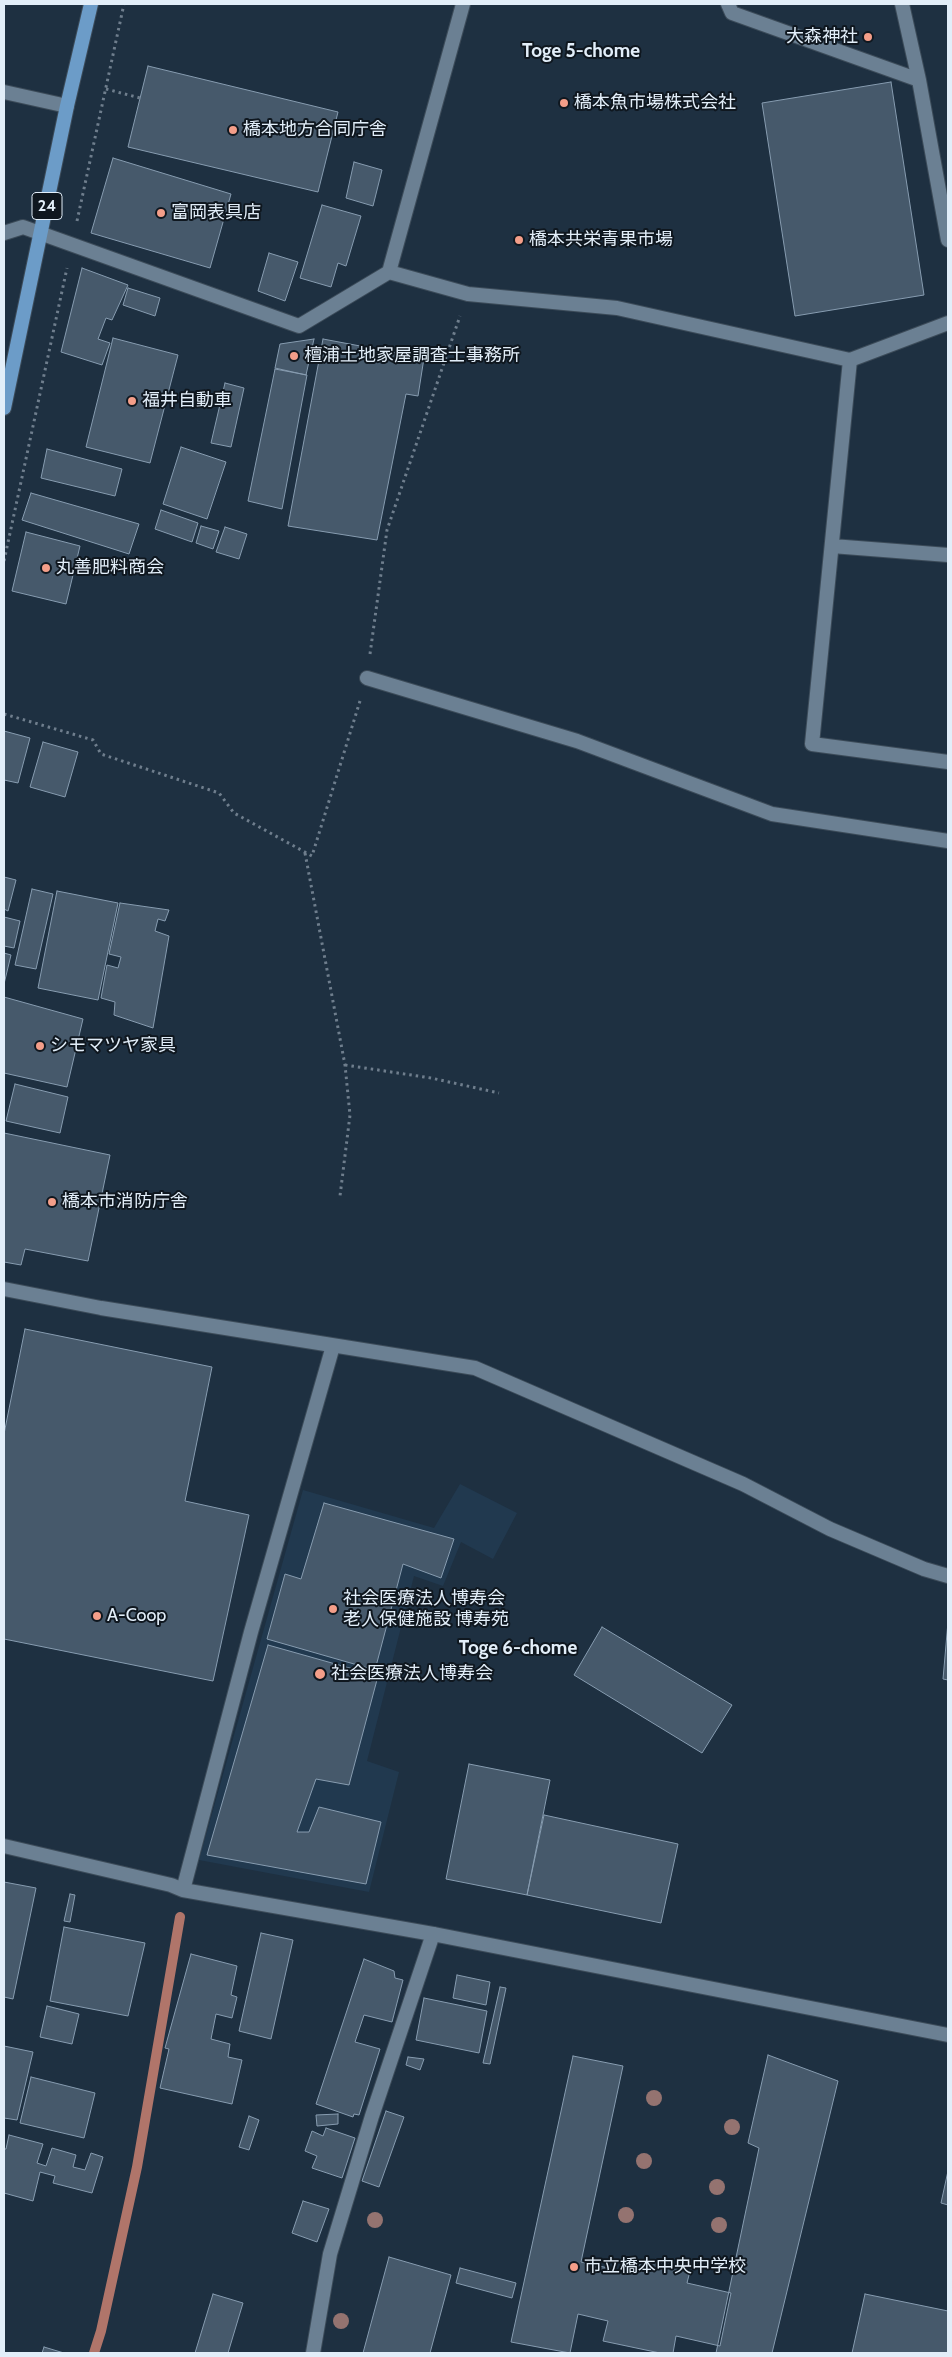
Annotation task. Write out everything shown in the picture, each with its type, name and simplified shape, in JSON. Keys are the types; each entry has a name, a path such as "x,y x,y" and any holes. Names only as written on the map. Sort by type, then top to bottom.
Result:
{"highway":[{"name":"24","path":"4,408 42,234 67,106 91,4"}],"street":[{"path":"4,233 23,227 299,326 389,272 463,4"},
{"path":"728,4 732,12 919,80"},
{"path":"902,4 919,80 948,240"},
{"path":"4,92 67,106"},
{"path":"389,272 468,294 617,308 850,360 948,323"},
{"path":"850,360 812,744 948,762"},
{"path":"832,546 948,555"},
{"path":"367,678 577,741 772,814 948,841"},
{"path":"4,1289 102,1308 462,1365 488,1372 765,1494 830,1529 924,1569 948,1576"},
{"path":"183,1890 250,1632 333,1346"},
{"path":"4,1846 183,1890 433,1934 948,2035"},
{"path":"313,2353 330,2254 372,2116 433,1934"}],"path":[{"path":"4,561 124,4"},
{"path":"106,89 140,98"},
{"path":"4,714 94,740 101,754 219,793 234,813 312,856 367,678 387,530 468,294"},
{"path":"305,853 345,1065 350,1115 340,1196"},
{"path":"345,1065 431,1078 499,1093"}],"shaded area":[{"name":"社会医療法人博寿会","path":"460,1484 517,1513 493,1559 461,1542 443,1586 414,1576 367,1761 399,1772 369,1892 199,1860 303,1490 434,1528"}],"building":[{"name":"橋本地方合同庁舎","path":"148,66 338,112 318,192 128,147"},
{"path":"891,82 924,295 795,316 762,103"},
{"name":"富岡表具店","path":"113,158 231,194 210,268 91,233"},
{"path":"354,162 382,170 373,206 346,198"},
{"path":"322,205 361,216 346,266 338,263 331,287 300,278"},
{"path":"269,253 298,262 285,301 258,291"},
{"path":"82,268 128,285 112,320 106,318 98,339 110,343 102,365 61,352"},
{"path":"128,288 160,298 155,316 123,305"},
{"name":"福井自動車","path":"113,338 178,355 150,463 86,447"},
{"name":"檀浦土地家屋調査士事務所","path":"314,339 306,375 275,368 280,344"},
{"path":"323,339 424,358 418,396 406,394 377,540 288,526"},
{"path":"275,369 307,375 282,509 248,501"},
{"path":"225,383 244,388 231,447 211,443"},
{"path":"181,447 226,462 207,519 163,504"},
{"path":"47,449 122,469 115,496 41,478"},
{"path":"31,493 139,524 129,554 22,520"},
{"path":"161,510 198,523 192,542 155,529"},
{"path":"201,526 219,531 213,549 196,543"},
{"path":"225,527 247,534 239,559 216,552"},
{"name":"丸善肥料商会","path":"26,532 80,546 66,604 12,591"},
{"path":"4,731 30,738 18,783 4,780"},
{"path":"43,742 78,752 65,797 30,787"},
{"path":"4,877 16,880 8,911 4,909"},
{"path":"32,889 53,894 36,969 15,965"},
{"path":"57,891 118,903 98,1000 38,988"},
{"path":"120,903 169,910 165,921 158,919 155,931 169,936 153,1028 114,1015 115,1002 101,998 107,965 118,968 121,957 109,954"},
{"path":"4,917 20,921 14,948 4,946"},
{"path":"4,953 11,955 4,984"},
{"name":"シモマツヤ家具","path":"4,997 83,1019 67,1087 4,1073"},
{"path":"15,1084 68,1097 60,1133 6,1121"},
{"name":"橋本市消防庁舎","path":"4,1133 110,1155 88,1261 25,1249 21,1265 4,1262"},
{"path":"25,1329 212,1367 185,1501 249,1515 213,1681 4,1639 4,1434"},
{"name":"社会医療法人博寿会 老人保健施設 博寿苑","path":"324,1503 454,1539 441,1578 403,1564 375,1670 267,1639 285,1574 301,1579"},
{"path":"948,1622 948,1680 943,1679"},
{"path":"602,1627 732,1705 702,1753 574,1675"},
{"path":"268,1645 378,1676 349,1785 316,1779 297,1832 309,1832 319,1807 381,1822 366,1884 207,1855"},
{"path":"469,1764 550,1780 527,1895 446,1879"},
{"path":"544,1815 678,1844 661,1923 527,1895"},
{"path":"4,1882 36,1888 13,1999 4,1997"},
{"path":"70,1894 75,1895 70,1922 64,1921"},
{"path":"64,1927 145,1943 128,2016 50,2001"},
{"path":"261,1933 293,1940 271,2039 239,2031"},
{"path":"191,1954 237,1966 231,1995 237,1997 232,2018 216,2014 211,2039 230,2044 228,2057 242,2060 232,2104 160,2088 169,2049 165,2048"},
{"path":"364,1959 394,1971 395,1978 403,1980 392,2022 364,2015 355,2042 380,2049 359,2115 354,2114 353,2117 316,2104"},
{"path":"457,1975 490,1982 486,2005 453,1998"},
{"path":"500,1987 506,1988 490,2064 483,2063"},
{"path":"424,1998 487,2011 479,2053 416,2040"},
{"path":"47,2006 79,2014 72,2044 40,2037"},
{"path":"4,2046 33,2052 17,2120 4,2118"},
{"path":"768,2055 838,2081 772,2353 716,2353 759,2148 748,2143"},
{"path":"573,2056 623,2066 581,2262 622,2271 625,2257 690,2271 687,2283 731,2293 720,2346 676,2336 673,2353 660,2353 603,2341 608,2321 578,2314 570,2353 511,2342"},
{"path":"408,2057 424,2059 420,2070 406,2065"},
{"path":"31,2077 95,2093 84,2138 20,2123"},
{"path":"386,2111 404,2117 379,2187 362,2181"},
{"path":"338,2114 338,2124 317,2126 316,2115"},
{"path":"249,2116 259,2120 249,2150 239,2147"},
{"path":"326,2128 355,2138 342,2178 312,2168 317,2156 305,2151 312,2131 323,2136"},
{"path":"9,2135 43,2144 37,2163 46,2166 52,2148 76,2155 73,2167 85,2170 91,2153 103,2157 92,2193 53,2183 55,2176 40,2172 33,2201 4,2193 4,2149 6,2149"},
{"path":"948,2171 948,2205 941,2203"},
{"path":"303,2201 329,2209 317,2242 292,2233"},
{"path":"389,2257 451,2275 430,2353 363,2353"},
{"path":"460,2268 516,2283 512,2298 456,2283"},
{"path":"213,2294 243,2303 228,2353 195,2353"},
{"path":"865,2294 948,2311 948,2353 852,2353"},
{"path":"44,2347 64,2353 42,2353"}],"waterway":[{"path":"94,2353 101,2331 137,2167 180,1917"}],"place":[{"name":"大森神社","path":"868,37"},
{"name":"橋本魚市場株式会社","path":"564,103"},
{"name":"橋本地方合同庁舎","path":"233,130"},
{"name":"富岡表具店","path":"161,213"},
{"name":"橋本共栄青果市場","path":"519,240"},
{"name":"檀浦土地家屋調査士事務所","path":"294,356"},
{"name":"福井自動車","path":"132,401"},
{"name":"丸善肥料商会","path":"46,568"},
{"name":"シモマツヤ家具","path":"40,1046"},
{"name":"橋本市消防庁舎","path":"52,1202"},
{"name":"社会医療法人博寿会 老人保健施設 博寿苑","path":"333,1609"},
{"name":"A-Coop","path":"97,1616"},
{"name":"社会医療法人博寿会","path":"320,1674"},
{"name":"市立橋本中央中学校","path":"574,2267"}],"district":[{"name":"Toge 5-chome","path":"581,51"},
{"name":"Toge 6-chome","path":"518,1648"}]}
